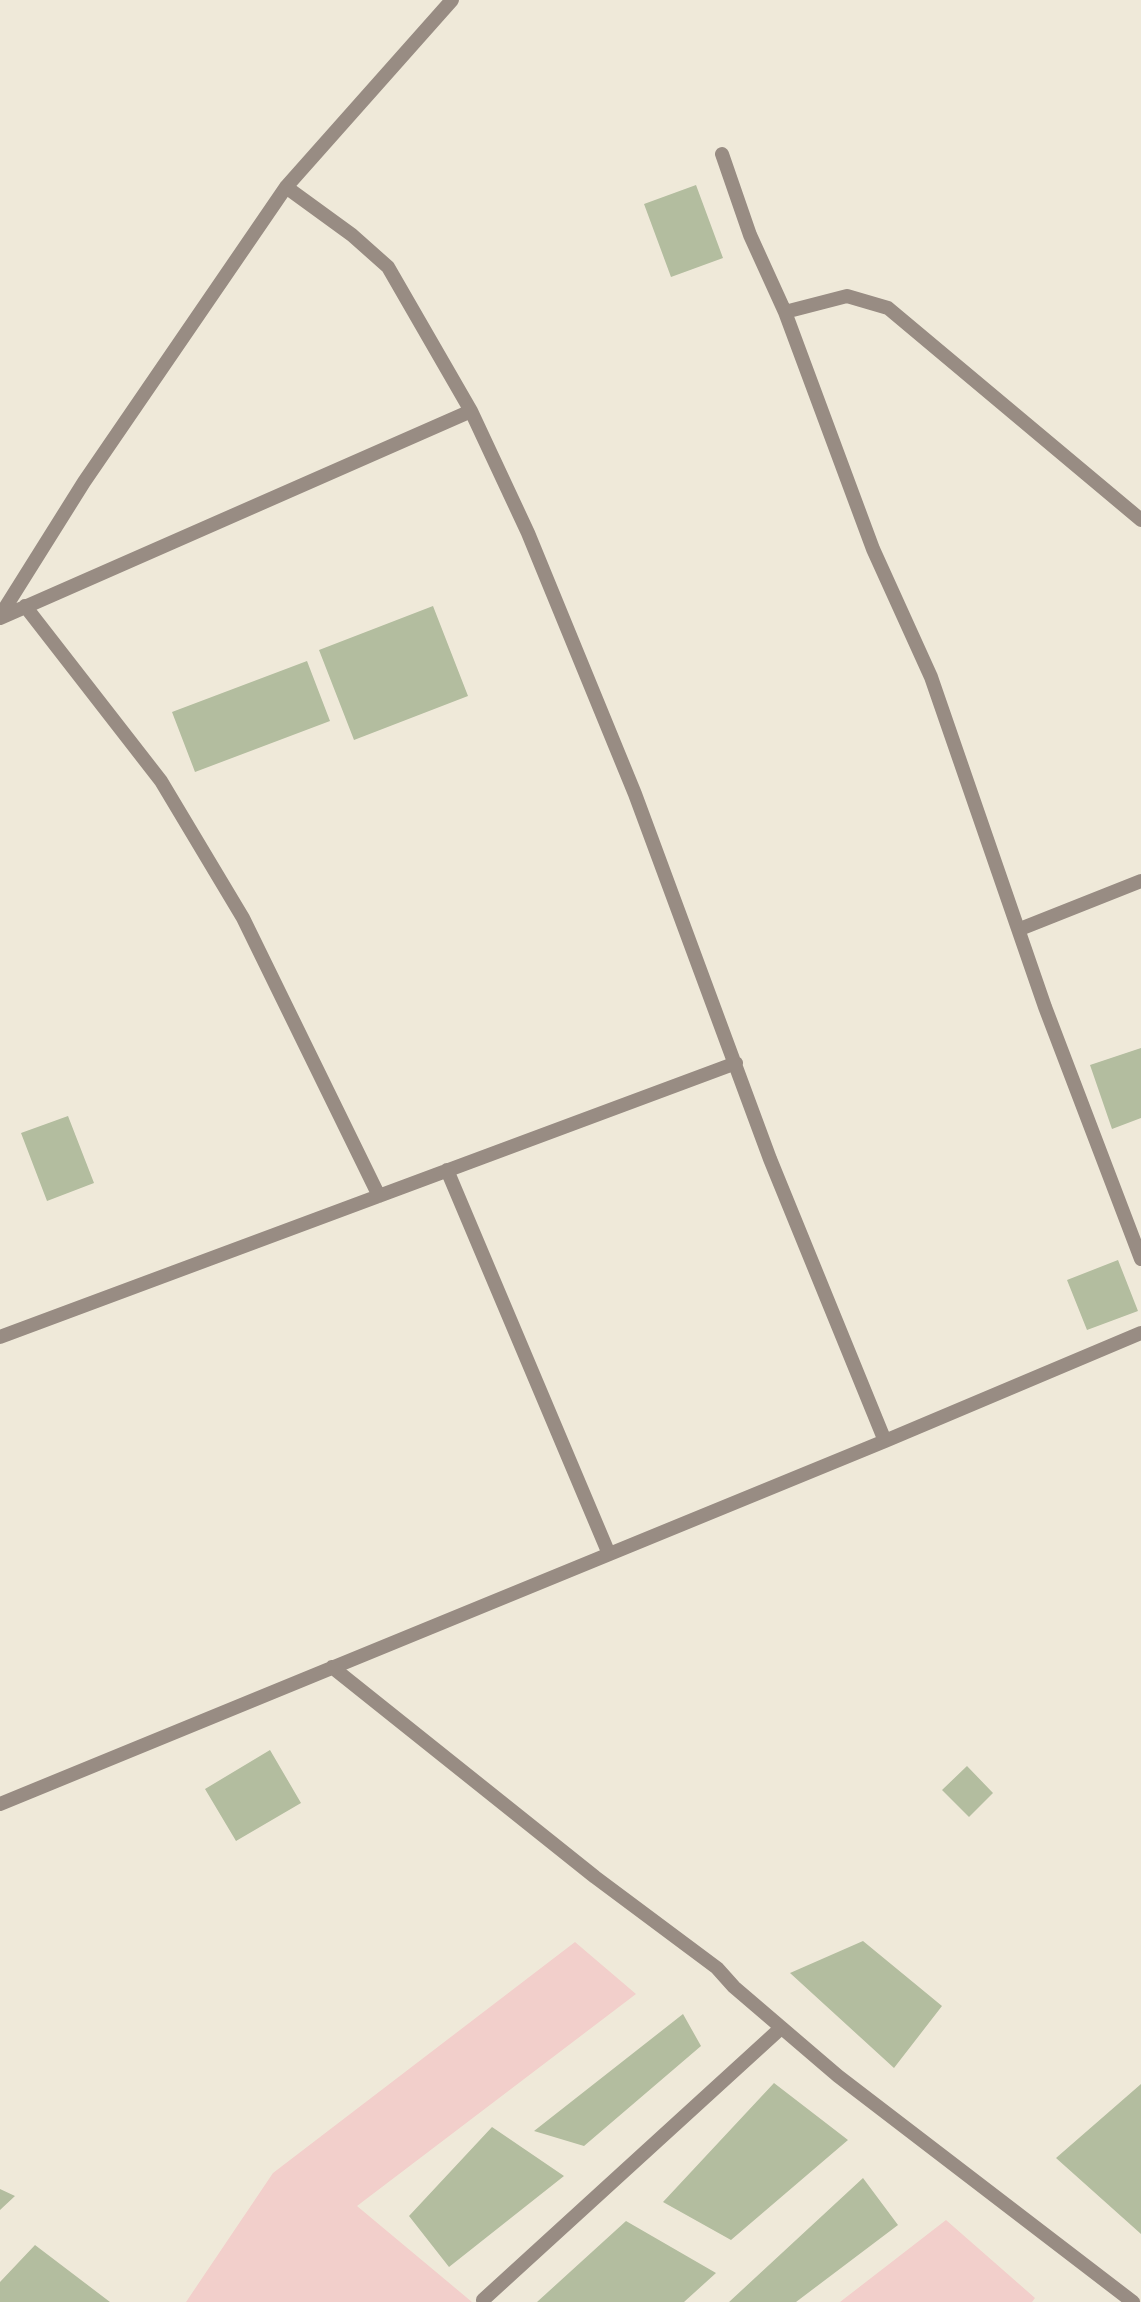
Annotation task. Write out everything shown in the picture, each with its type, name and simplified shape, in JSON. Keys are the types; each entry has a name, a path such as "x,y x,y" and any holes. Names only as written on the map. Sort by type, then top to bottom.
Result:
{"street":[{"path":"0,617 84,482 286,187 452,0"},
{"path":"722,154 750,236 785,312 873,549 931,677 1045,1007 1141,1259"},
{"path":"286,187 352,235 388,267 471,411 528,533 635,794 770,1159 885,1441"},
{"path":"785,312 847,296 888,308 1141,520"},
{"path":"0,617 471,411"},
{"path":"25,606 161,780 243,918 379,1196"},
{"path":"1020,929 1141,881"},
{"path":"0,1337 736,1063"},
{"path":"447,1170 609,1554"},
{"path":"0,1804 885,1441 1141,1333"},
{"path":"332,1667 596,1877 709,1961 781,2028 838,2076 1133,2302"},
{"path":"483,2300 781,2028"}],"shaded area":[{"path":"575,1942 636,1994 357,2206 472,2302 186,2302 273,2173"},
{"path":"946,2220 1035,2298 1032,2302 840,2302"}],"building":[{"path":"696,185 723,258 671,277 644,204"},
{"path":"433,606 468,696 354,740 319,650"},
{"path":"307,661 330,721 195,772 172,712"},
{"path":"1141,1048 1141,1118 1112,1129 1090,1065"},
{"path":"68,1116 94,1183 47,1201 21,1133"},
{"path":"1118,1260 1138,1311 1087,1330 1067,1280"},
{"path":"270,1750 301,1803 236,1841 205,1789"},
{"path":"967,1766 993,1793 969,1817 942,1790"},
{"path":"863,1941 942,2006 894,2068 790,1973"},
{"path":"683,2014 701,2046 584,2146 534,2131"},
{"path":"774,2083 848,2140 731,2240 663,2202"},
{"path":"1141,2084 1141,2234 1056,2158"},
{"path":"492,2127 564,2176 449,2267 409,2216"},
{"path":"863,2178 898,2225 796,2302 729,2302"},
{"path":"0,2189 15,2196 0,2210"},
{"path":"626,2221 716,2273 684,2302 537,2302"},
{"path":"35,2245 110,2302 0,2302 0,2282"}]}
